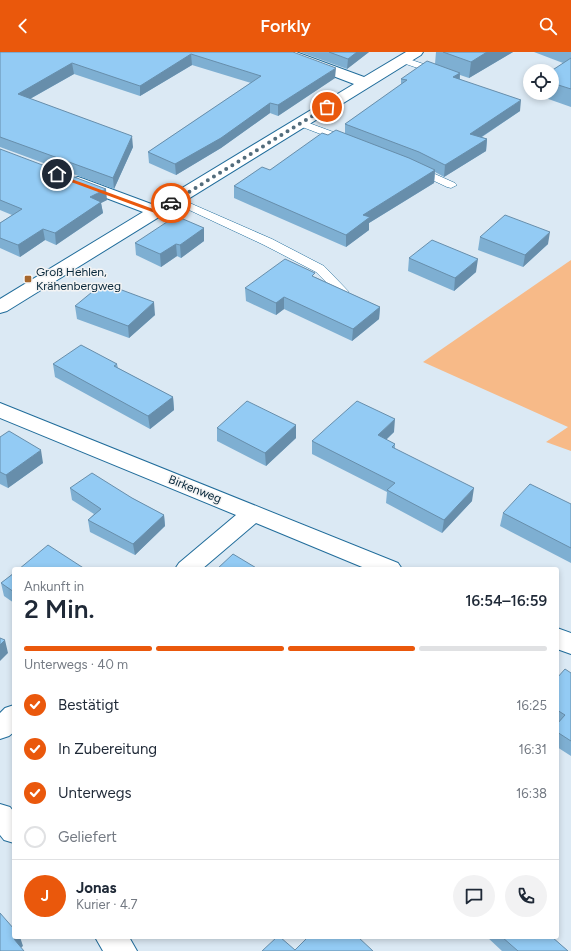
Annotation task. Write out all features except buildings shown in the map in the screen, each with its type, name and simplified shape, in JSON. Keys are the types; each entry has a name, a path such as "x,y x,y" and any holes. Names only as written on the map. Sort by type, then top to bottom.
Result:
{"street":[{"path":"283,52 366,83"},
{"path":"0,307 416,52"},
{"path":"67,178 157,212"},
{"name":"Birkenweg","path":"0,410 385,567"},
{"path":"189,567 253,513"},
{"path":"559,639 571,644"},
{"path":"0,728 12,718"},
{"path":"0,816 12,829"},
{"path":"112,939 122,951"}],"lane":[{"path":"403,60 447,75"},
{"path":"301,123 357,145"},
{"path":"406,164 451,185"},
{"path":"176,200 268,242 320,269 343,292"}],"shaded area":[{"path":"571,260 571,451 546,442 568,427 423,362"}],"way so far":[{"path":"171,203 327,107"}],"place":[{"name":"Groß Hehlen, Krähenbergweg","path":"28,279"}],"route":[{"path":"57,174 157,212 171,203"}]}
